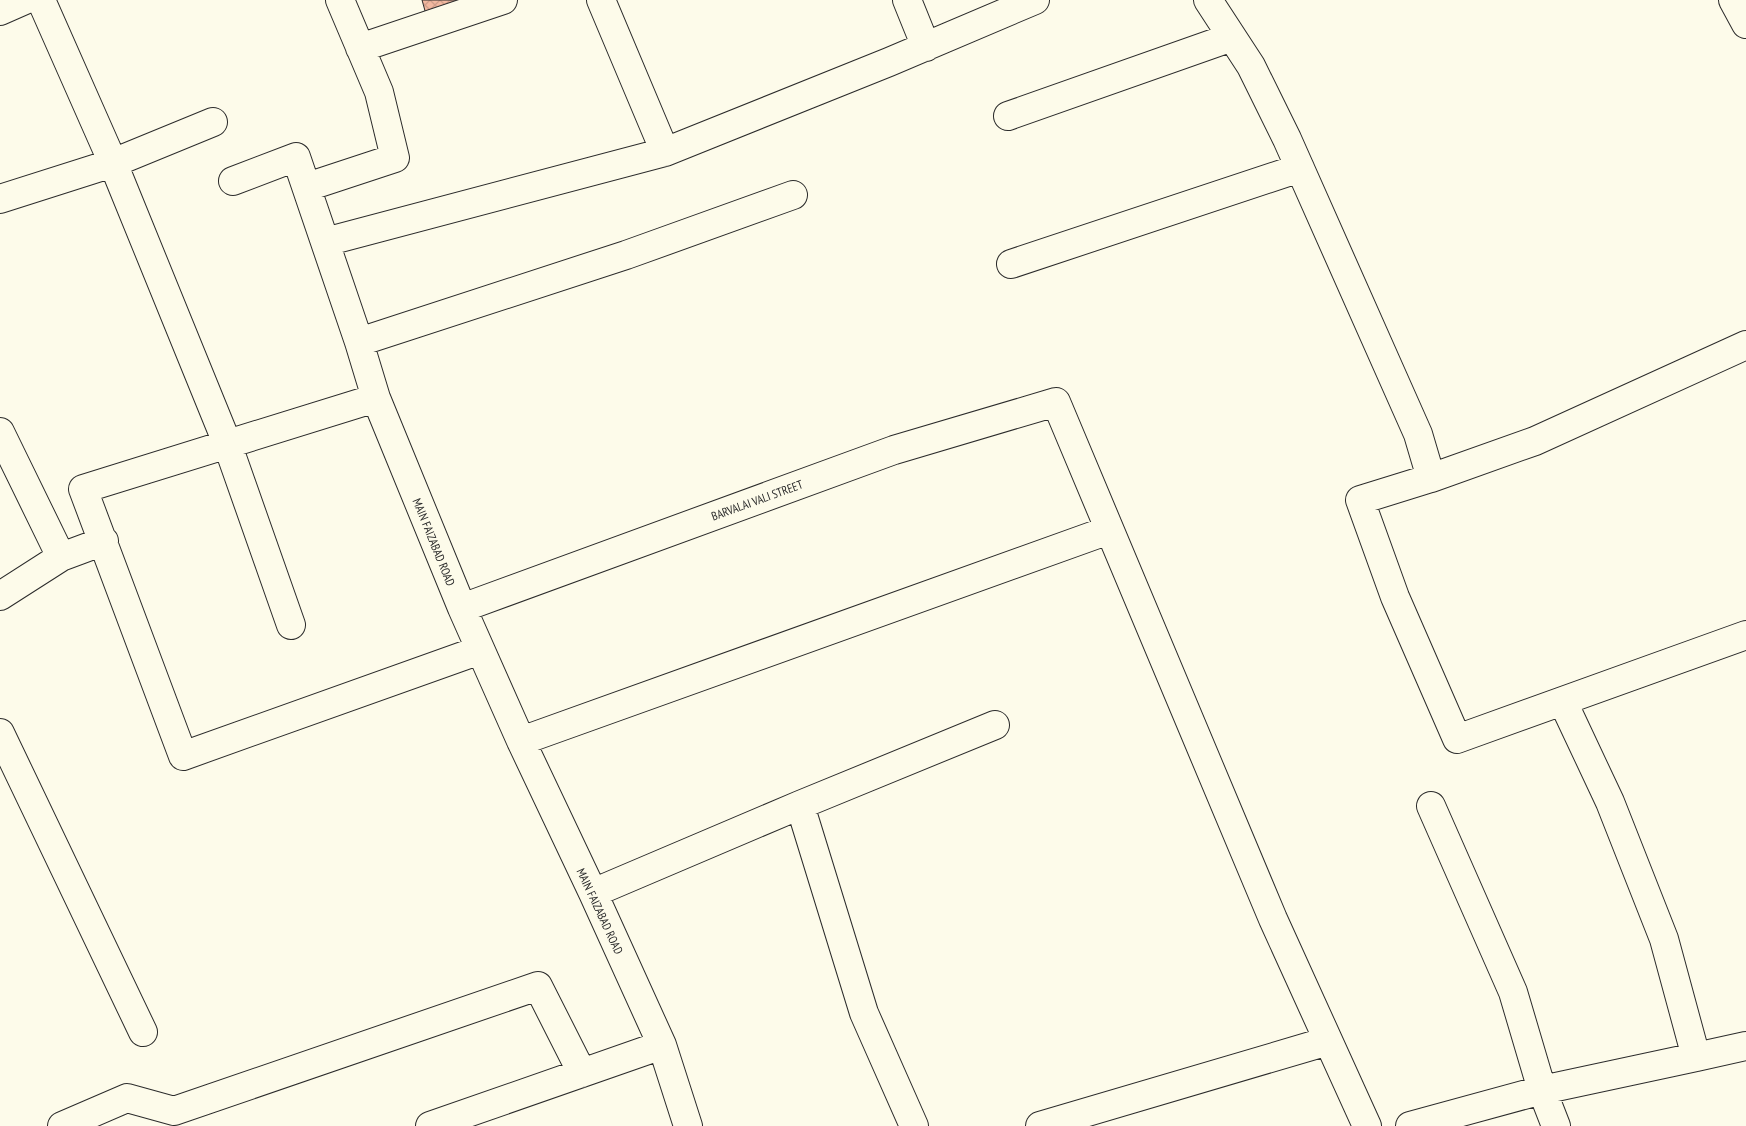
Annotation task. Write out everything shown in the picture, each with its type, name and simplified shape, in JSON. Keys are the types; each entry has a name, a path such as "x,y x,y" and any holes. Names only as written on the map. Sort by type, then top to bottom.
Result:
{"street":[{"path":"0,11 25,0"},
{"path":"41,0 113,163 227,443 291,625"},
{"path":"307,187 395,158 379,92 340,0"},
{"path":"360,48 503,0"},
{"path":"601,0 666,152"},
{"path":"907,0 926,47"},
{"path":"326,242 666,152 926,47 1035,0"},
{"path":"1208,0 1251,66 1300,168 1418,434 1431,478"},
{"path":"1733,0 1746,24"},
{"path":"1008,116 1232,36"},
{"path":"0,199 113,163 213,122"},
{"name":"MAIN FAIZABAD ROAD","path":"233,181 296,157 326,242 376,398 480,650 662,1045 688,1126"},
{"path":"1010,264 1300,168"},
{"path":"359,342 626,255 794,195"},
{"path":"1746,345 1535,441 1431,478 1360,500 1395,597 1456,739 1746,635"},
{"path":"376,398 83,489 183,756 480,650"},
{"name":"BARVALAI VALI STREET","path":"462,608 894,450 1056,402 1110,530"},
{"path":"0,432 61,557"},
{"path":"521,741 1110,530 1273,920 1367,1126"},
{"path":"0,596 61,557 104,542"},
{"path":"1563,702 1610,802 1664,939 1696,1057"},
{"path":"593,894 800,805 995,725"},
{"path":"0,733 143,1032"},
{"path":"800,805 864,1013 914,1126"},
{"path":"1430,806 1513,992 1542,1090 1556,1126"},
{"path":"62,1126 126,1098 174,1111 538,986 582,1073"},
{"path":"1040,1126 1328,1041"},
{"path":"430,1126 662,1045"},
{"path":"1410,1126 1542,1090 1746,1046"}],"building":[{"path":"422,0 484,0 427,18"}]}
